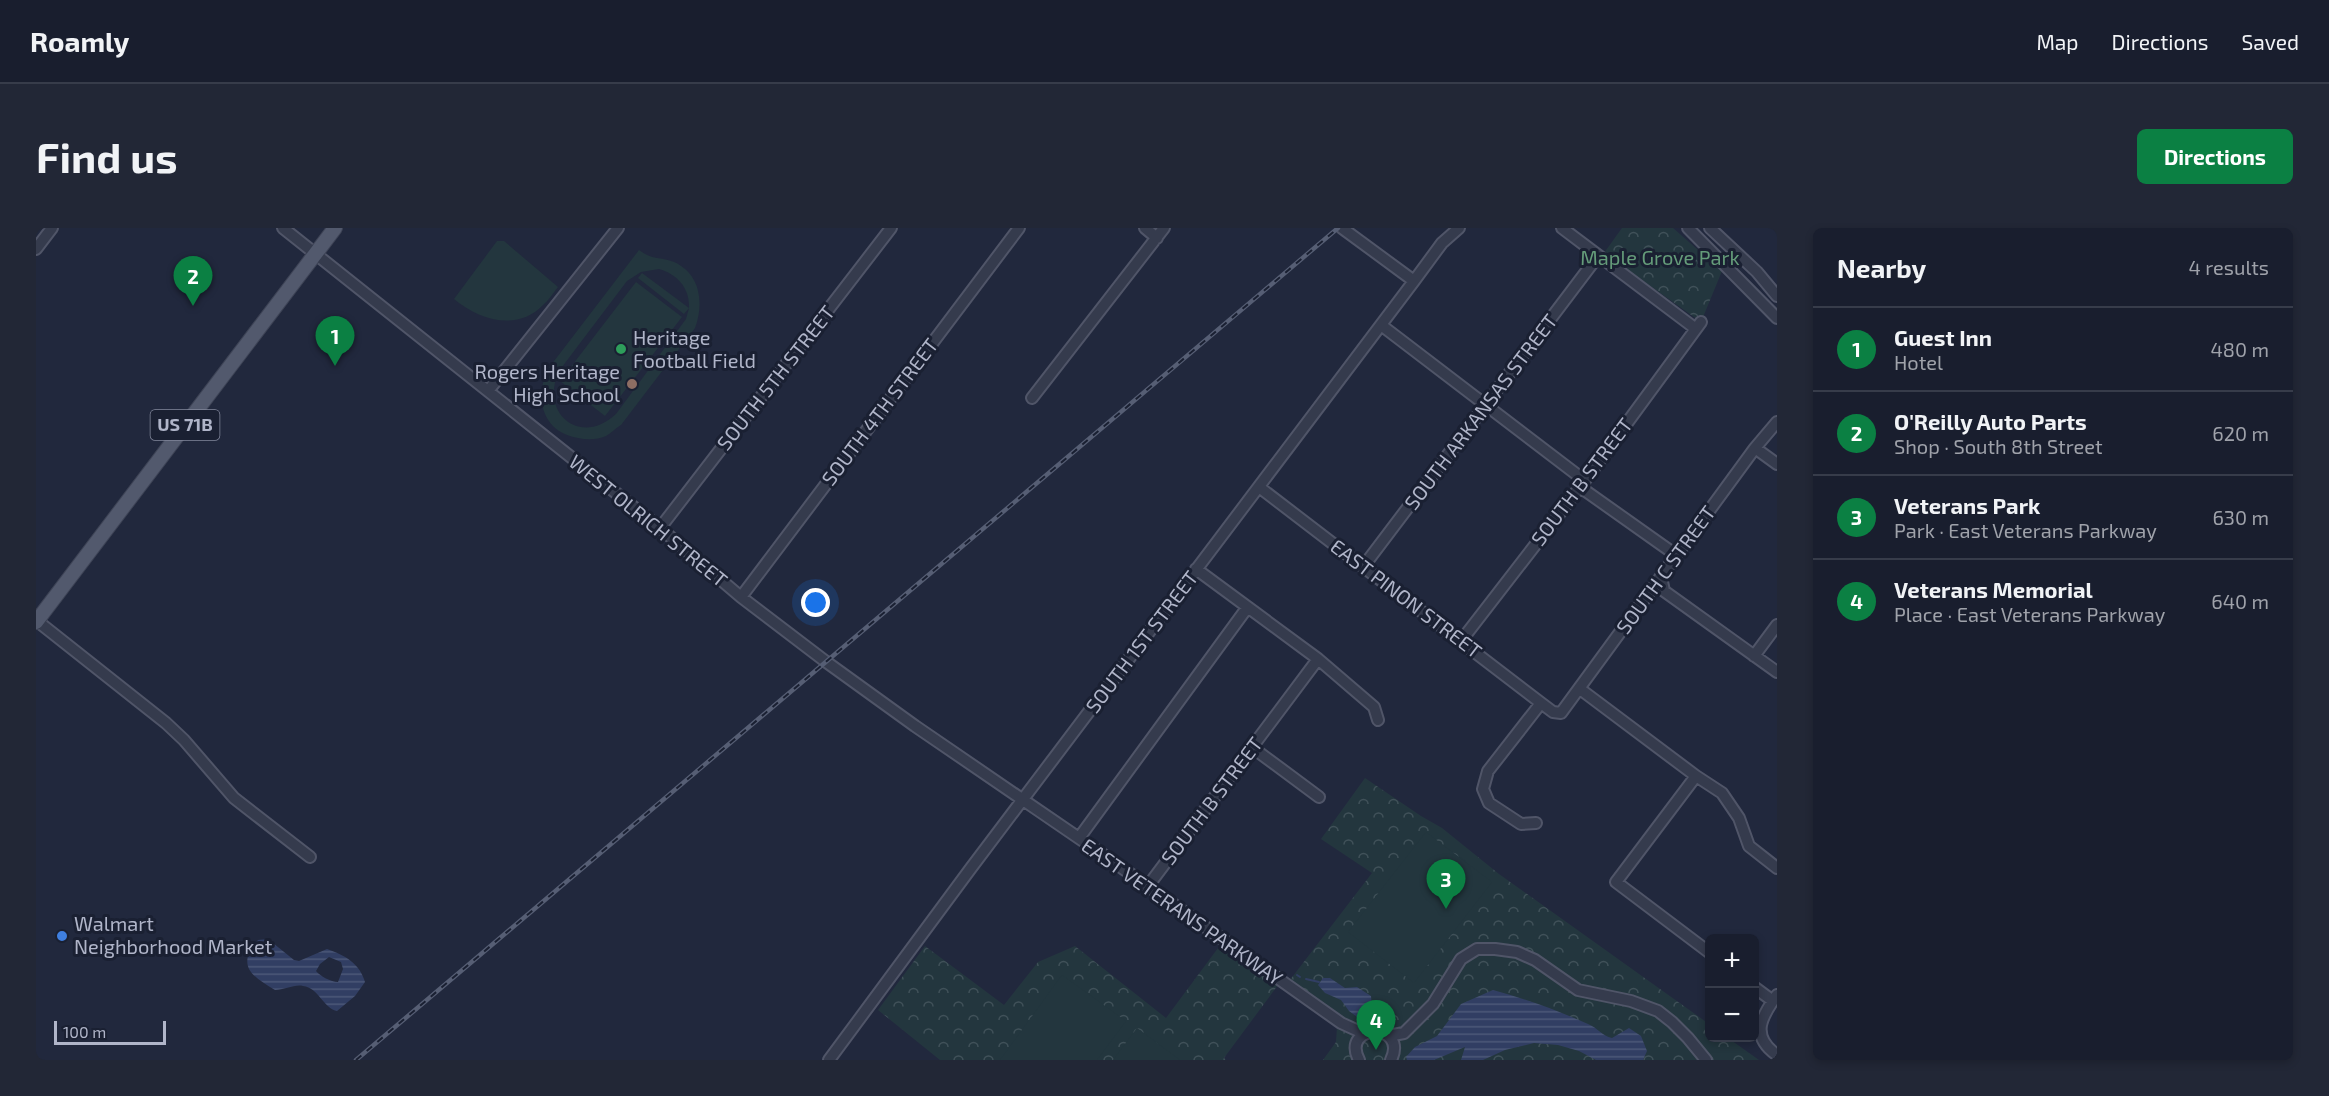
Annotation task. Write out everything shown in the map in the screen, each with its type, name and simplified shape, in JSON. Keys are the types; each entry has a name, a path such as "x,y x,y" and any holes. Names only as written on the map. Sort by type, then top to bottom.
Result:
{"main road":[{"name":"US 71B","path":"36,621 335,228"}],"street":[{"path":"36,249 52,228"},
{"name":"WEST OLRICH STREET","path":"284,228 660,528 741,597 905,719 1024,799"},
{"path":"488,391 618,228"},
{"name":"SOUTH 5TH STREET","path":"660,528 891,228"},
{"name":"SOUTH 4TH STREET","path":"741,597 1019,228"},
{"path":"1144,228 1157,238"},
{"path":"1032,398 1164,228"},
{"path":"1342,228 1414,280"},
{"name":"SOUTH 1ST STREET","path":"829,1060 1442,243 1459,228"},
{"path":"1562,228 1598,256"},
{"path":"1688,228 1777,318"},
{"path":"1710,228 1757,272 1777,296"},
{"name":"SOUTH B STREET","path":"1461,641 1699,325 1598,256"},
{"name":"SOUTH ARKANSAS STREET","path":"1363,567 1598,256"},
{"path":"1381,325 1676,555"},
{"name":"SOUTH C STREET","path":"1553,712 1561,713 1580,689 1676,555 1777,422"},
{"path":"1755,448 1777,464"},
{"name":"EAST PINON STREET","path":"1259,487 1553,712"},
{"path":"1196,569 1318,658 1374,707 1378,720"},
{"path":"1661,577 1664,591 1777,672"},
{"path":"1078,838 1247,608"},
{"path":"36,621 166,723 184,740 234,798 310,857"},
{"path":"1754,656 1777,625"},
{"name":"SOUTH B STREET","path":"1148,886 1318,658"},
{"path":"1580,689 1722,793 1739,818 1749,846 1777,868"},
{"path":"1536,823 1521,824 1490,803 1483,789 1488,771 1541,703"},
{"path":"1253,748 1319,797"},
{"path":"1696,776 1616,882 1705,949"},
{"name":"EAST VETERANS PARKWAY","path":"1024,799 1341,1023 1365,1034 1377,1031 1402,1034"},
{"path":"1391,1060 1394,1048 1402,1034 1433,1004 1461,960 1478,949 1495,949 1517,952 1535,960 1578,990 1631,1001 1658,1011 1680,1030 1706,1060"},
{"path":"1757,988 1775,998 1760,1022 1762,1039 1777,1055"},
{"name":"EAST VETERANS PARKWAY","path":"1341,1023 1350,1035 1359,1060"},
{"path":"1384,1033 1392,1041 1394,1048"},
{"path":"1356,1048 1365,1034"}],"green space":[{"name":"Maple Grove Park","path":"1622,228 1673,228 1722,271 1701,322 1604,253"},
{"path":"497,241 504,241 558,287 549,299 533,313 510,321 475,313 454,299"},
{"path":"639,250 649,256 674,262 690,274 695,282 699,300 695,328 621,425 606,436 585,439 566,435 549,421 542,402 544,380 548,369","holes":["659,269 671,274 685,288 689,301 686,319 616,414 603,423 590,427 577,426 567,421 559,412 554,387 559,371 627,281 641,272"]},
{"path":"642,273 689,308 684,314 638,278"},
{"name":"Heritage Football Field","path":"636,282 682,317 605,416 560,381"},
{"path":"1365,778 1442,828 1499,874 1705,1021 1705,1042 1734,1042 1759,1060 1323,1060 1336,1042 1337,1027 1283,987 1372,873 1321,839"},
{"path":"1426,832 1492,882 1414,983 1348,932"},
{"path":"1224,940 1281,981 1224,1058 1226,1060 940,1060 878,1010 925,946 1004,1005 1038,962 1075,946 1166,1018"},
{"path":"1062,975 1126,1021 1097,1060 1000,1060"},
{"path":"1137,1028 1180,1060 1113,1060"}],"water":[{"path":"268,939 294,960 299,961 327,949 334,951 356,965 365,982 355,996 337,1011 328,1006 313,990 303,986 275,990 259,980 249,969 248,956 258,940","holes":["329,957 341,962 343,969 338,982 316,971 320,964"]},
{"path":"1323,978 1330,978 1345,988 1357,987 1371,996 1372,1009 1396,1019 1392,1024 1383,1026 1376,1020 1368,1025 1349,1011 1341,1000 1325,993 1318,985"},
{"path":"1493,990 1565,1014 1612,1038 1629,1028 1641,1036 1647,1051 1643,1060 1596,1060 1579,1051 1558,1045 1534,1043 1505,1050 1483,1060 1461,1060 1465,1047 1434,1060 1407,1060 1406,1057 1415,1047 1437,1036 1461,1004"}],"waterway":[{"path":"1306,979 1319,982"}],"railway":[{"path":"356,1060 1338,228"}],"place":[{"name":"O'Reilly Auto Parts","path":"193,306"},
{"name":"Heritage Football Field","path":"621,349"},
{"name":"Guest Inn","path":"335,366"},
{"name":"Rogers Heritage High School","path":"632,384"},
{"name":"Veterans Park","path":"1446,909"},
{"name":"Walmart Neighborhood Market","path":"62,936"},
{"name":"Veterans Memorial","path":"1376,1050"}]}
